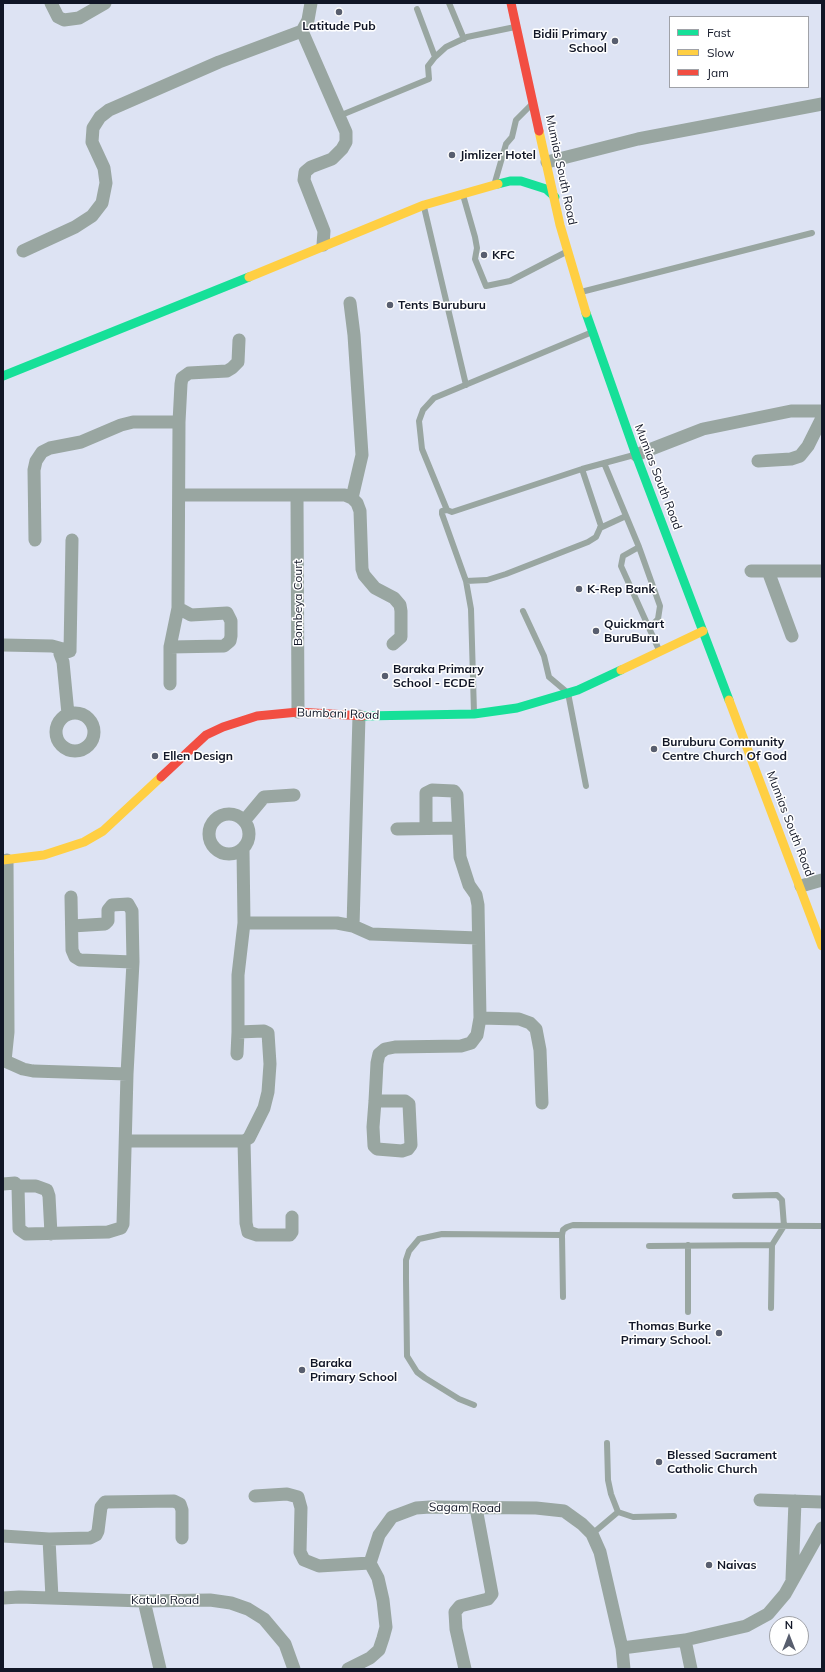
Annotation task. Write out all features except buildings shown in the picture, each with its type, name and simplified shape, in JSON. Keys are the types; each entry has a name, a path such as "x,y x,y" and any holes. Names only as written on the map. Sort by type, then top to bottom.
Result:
{"street":[{"path":"52,3 58,17 64,20 79,18 105,3"},
{"path":"23,251 75,227 92,216 102,203 106,183 104,168 92,142 94,128 100,117 109,110 219,62 302,31 308,20 311,3"},
{"name":"Mumias South Road","path":"511,3 533,103 542,165 555,198 567,252 592,332 636,455 822,946"},
{"path":"302,31 346,132 346,142 332,159 311,167 305,172 304,180 324,231 323,245"},
{"path":"542,165 638,139 822,104"},
{"path":"3,376 424,205 510,181 527,174"},
{"path":"510,181 521,181 546,189 555,198"},
{"path":"324,231 336,240"},
{"path":"350,303 354,335 362,455 352,498"},
{"path":"170,684 170,648 178,608 179,422 182,378 189,373 227,371 232,368 238,362 239,340"},
{"path":"636,455 703,429 791,411 822,411"},
{"path":"758,461 800,456 808,446 822,418"},
{"path":"36,540 34,470 36,461 42,452 50,448 81,442 121,425 133,422 179,422"},
{"path":"179,495 345,495 352,498 360,511 362,569 364,575 375,588 394,598 400,605 402,611 401,637 393,644"},
{"name":"Bombeya Court","path":"297,495 298,712"},
{"path":"70,651 72,540"},
{"path":"751,571 822,571"},
{"path":"768,571 792,636"},
{"path":"170,648 224,646 228,644 231,636 231,621 227,613 191,616 178,608"},
{"name":"Bumbani Road","path":"5,860 44,855 84,842 102,831 206,735 223,727 257,716 298,712 359,716 474,714 517,708 568,694 659,650 703,631"},
{"path":"3,645 52,646 70,651"},
{"path":"68,714 63,662 60,654 70,651"},
{"path":"353,926 359,716"},
{"path":"374,1100 377,1063 379,1054 385,1049 396,1047 461,1046 471,1043 477,1035 480,1018 478,905 476,895 469,885 460,857 457,795 454,791 432,790 426,793 426,828"},
{"path":"244,821 264,797 294,795"},
{"path":"237,1054 238,975 244,923 243,850 249,841 249,830 244,821 235,815 225,814 215,819 210,828 209,839 214,848 223,854 233,854 243,850"},
{"path":"397,828 458,828"},
{"path":"5,860 8,1032 4,1061 23,1069 33,1071 127,1074"},
{"path":"800,886 822,880"},
{"path":"71,897 72,950 77,958 133,962"},
{"path":"18,1186 19,1229 26,1234 108,1232 121,1228 124,1218 127,1074 133,962 132,911 128,904 112,905 108,910 108,921 105,924 72,926"},
{"path":"244,923 337,923 353,926 371,934 478,938"},
{"path":"480,1018 519,1019 530,1023 536,1029 540,1050 542,1102"},
{"path":"126,1141 244,1141 249,1138 254,1131 266,1102 270,1084 269,1036 264,1031 238,1032"},
{"path":"244,1141 246,1223 248,1232 257,1235 290,1235 292,1232 292,1217"},
{"path":"3,1184 15,1183 18,1186 36,1186 47,1190 49,1196 51,1234"},
{"path":"254,1496 287,1494 298,1497 301,1514 300,1552 304,1560 318,1566 370,1563 378,1578 383,1600 386,1628 378,1650 370,1658 348,1669"},
{"path":"760,1500 822,1502"},
{"path":"3,1536 49,1539 80,1538 96,1535 99,1527 101,1507 105,1502 110,1501 177,1502 182,1510 182,1538"},
{"path":"792,1581 795,1501"},
{"name":"Sagam Road","path":"370,1563 379,1535 392,1517 416,1508 536,1508 564,1511 582,1524 592,1534 600,1552 622,1648 624,1669"},
{"path":"465,1669 456,1629 455,1612 460,1606 488,1599 492,1594 476,1508"},
{"path":"622,1648 685,1640 746,1626 768,1614 778,1605 822,1528"},
{"path":"49,1539 52,1598"},
{"name":"Katulo Road","path":"3,1598 144,1601 210,1600 231,1603 248,1609 264,1619 285,1644 294,1669"},
{"path":"144,1601 160,1669"},
{"path":"685,1640 691,1669"}],"lane":[{"path":"449,3 464,38"},
{"path":"417,8 435,57"},
{"path":"339,116 429,79 428,66 446,47 464,38 483,32 516,26"},
{"path":"495,184 506,144 512,137 516,120 533,103"},
{"path":"462,194 475,237 477,248 475,259 486,286 510,280 567,252"},
{"path":"424,205 466,385"},
{"path":"580,293 812,233"},
{"path":"447,510 422,449 419,422 423,410 434,398 592,332"},
{"path":"474,714 471,609 466,582 442,511 457,511 604,463 636,455"},
{"path":"604,463 639,547 660,606 658,618 649,628"},
{"path":"466,582 487,580 506,574 588,542 598,534 601,526 582,470"},
{"path":"598,534 600,527 626,516"},
{"path":"639,547 622,556 620,563 659,650"},
{"path":"524,611 544,656 549,678 568,694 586,786"},
{"path":"735,1196 777,1195 780,1196 784,1206 784,1226 772,1245 771,1308"},
{"path":"562,1297 562,1235 563,1230 573,1226 822,1226"},
{"path":"474,1405 459,1399 425,1378 417,1372 407,1356 406,1278 409,1251 419,1239 442,1234 562,1235"},
{"path":"688,1245 688,1312"},
{"path":"649,1246 772,1245"},
{"path":"607,1443 608,1480 611,1494 618,1512"},
{"path":"618,1512 633,1517 674,1516"},
{"path":"592,1534 618,1512"}],"traffic: fast":[{"path":"498,184 510,181 521,181 546,189 555,197"},
{"path":"3,376 249,277"},
{"path":"586,313 636,455 729,700"},
{"path":"363,716 474,714 517,708 578,690 621,670"}],"traffic: slow":[{"path":"539,131 560,225 586,313"},
{"path":"249,277 424,205 498,184"},
{"path":"621,670 703,631"},
{"path":"729,700 822,946"},
{"path":"3,860 44,855 84,842 103,831 161,777"}],"traffic: jam":[{"path":"511,3 539,131"},
{"path":"161,777 206,735 223,727 257,716 298,712 363,716"}],"place":[{"name":"Latitude Pub","path":"339,12"},
{"name":"Bidii Primary School","path":"615,41"},
{"name":"Jimlizer Hotel","path":"452,155"},
{"name":"KFC","path":"484,255"},
{"name":"Tents Buruburu","path":"390,305"},
{"name":"K-Rep Bank","path":"579,589"},
{"name":"Quickmart BuruBuru","path":"596,631"},
{"name":"Baraka Primary School - ECDE","path":"385,676"},
{"name":"Buruburu Community Centre Church Of God","path":"654,749"},
{"name":"Ellen Design","path":"155,756"},
{"name":"Thomas Burke Primary School.","path":"719,1333"},
{"name":"Baraka Primary School","path":"302,1370"},
{"name":"Blessed Sacrament Catholic Church","path":"659,1462"},
{"name":"Naivas","path":"709,1565"}]}
